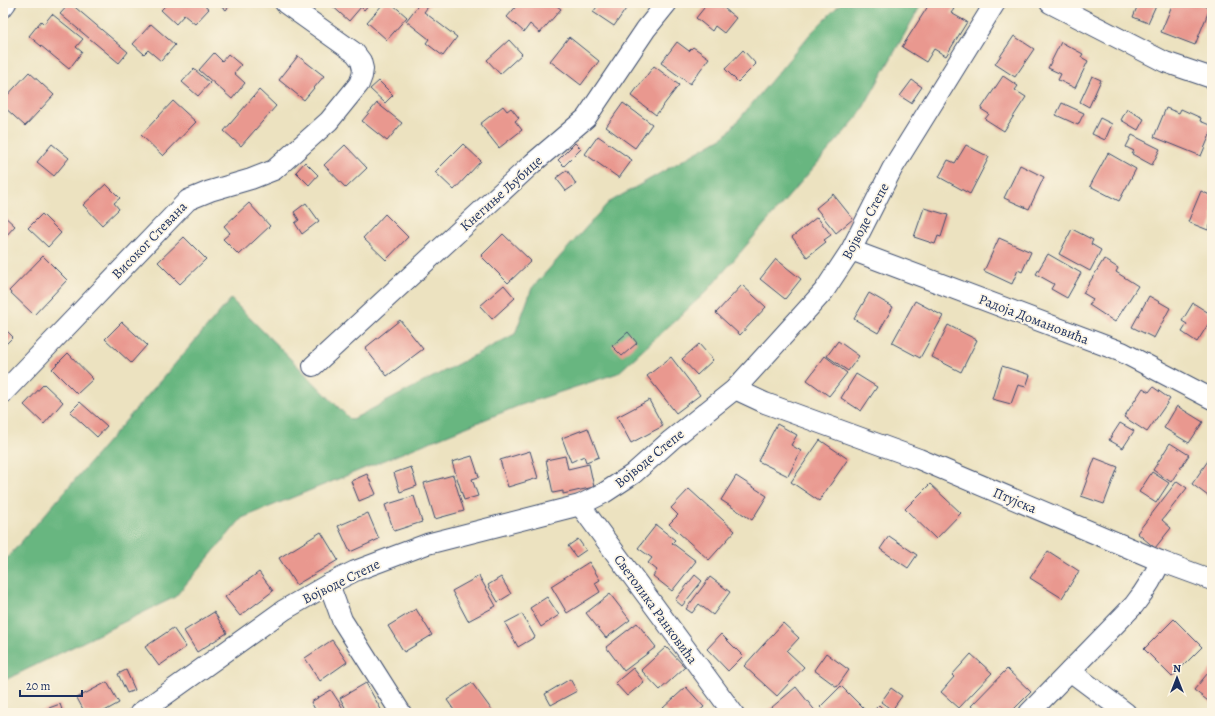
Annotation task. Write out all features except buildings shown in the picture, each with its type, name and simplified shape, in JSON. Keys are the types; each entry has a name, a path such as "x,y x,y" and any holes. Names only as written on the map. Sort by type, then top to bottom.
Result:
{"street":[{"path":"3,7 6,3"},
{"name":"Високог Стевана","path":"3,393 188,200 274,170 330,121 359,84 363,69 361,61 355,53 285,3"},
{"name":"Кнегиње Љубице","path":"313,366 533,163 586,118 646,28 667,3"},
{"name":"Војводе Степе","path":"140,713 284,610 355,571 427,544 580,505 604,493 633,474 671,440 735,389 824,291 851,250 892,169 995,3"},
{"path":"1050,3 1165,62 1212,78"},
{"name":"Радоја Домановића","path":"851,250 1122,352 1212,399"},
{"name":"Птујска","path":"735,389 765,403 920,460 1160,561 1212,580"},
{"name":"Светолика Ранковића","path":"580,505 733,713"},
{"path":"1029,713 1134,605 1147,589 1155,575 1160,561"},
{"path":"329,584 342,620 401,713"},
{"path":"1070,671 1126,713"}],"green space":[{"path":"841,3 922,3 859,115 706,292 618,373 518,406 242,518 175,597 3,681 3,563 231,299 351,420 515,334 532,288 608,203 725,136 811,33"}]}
